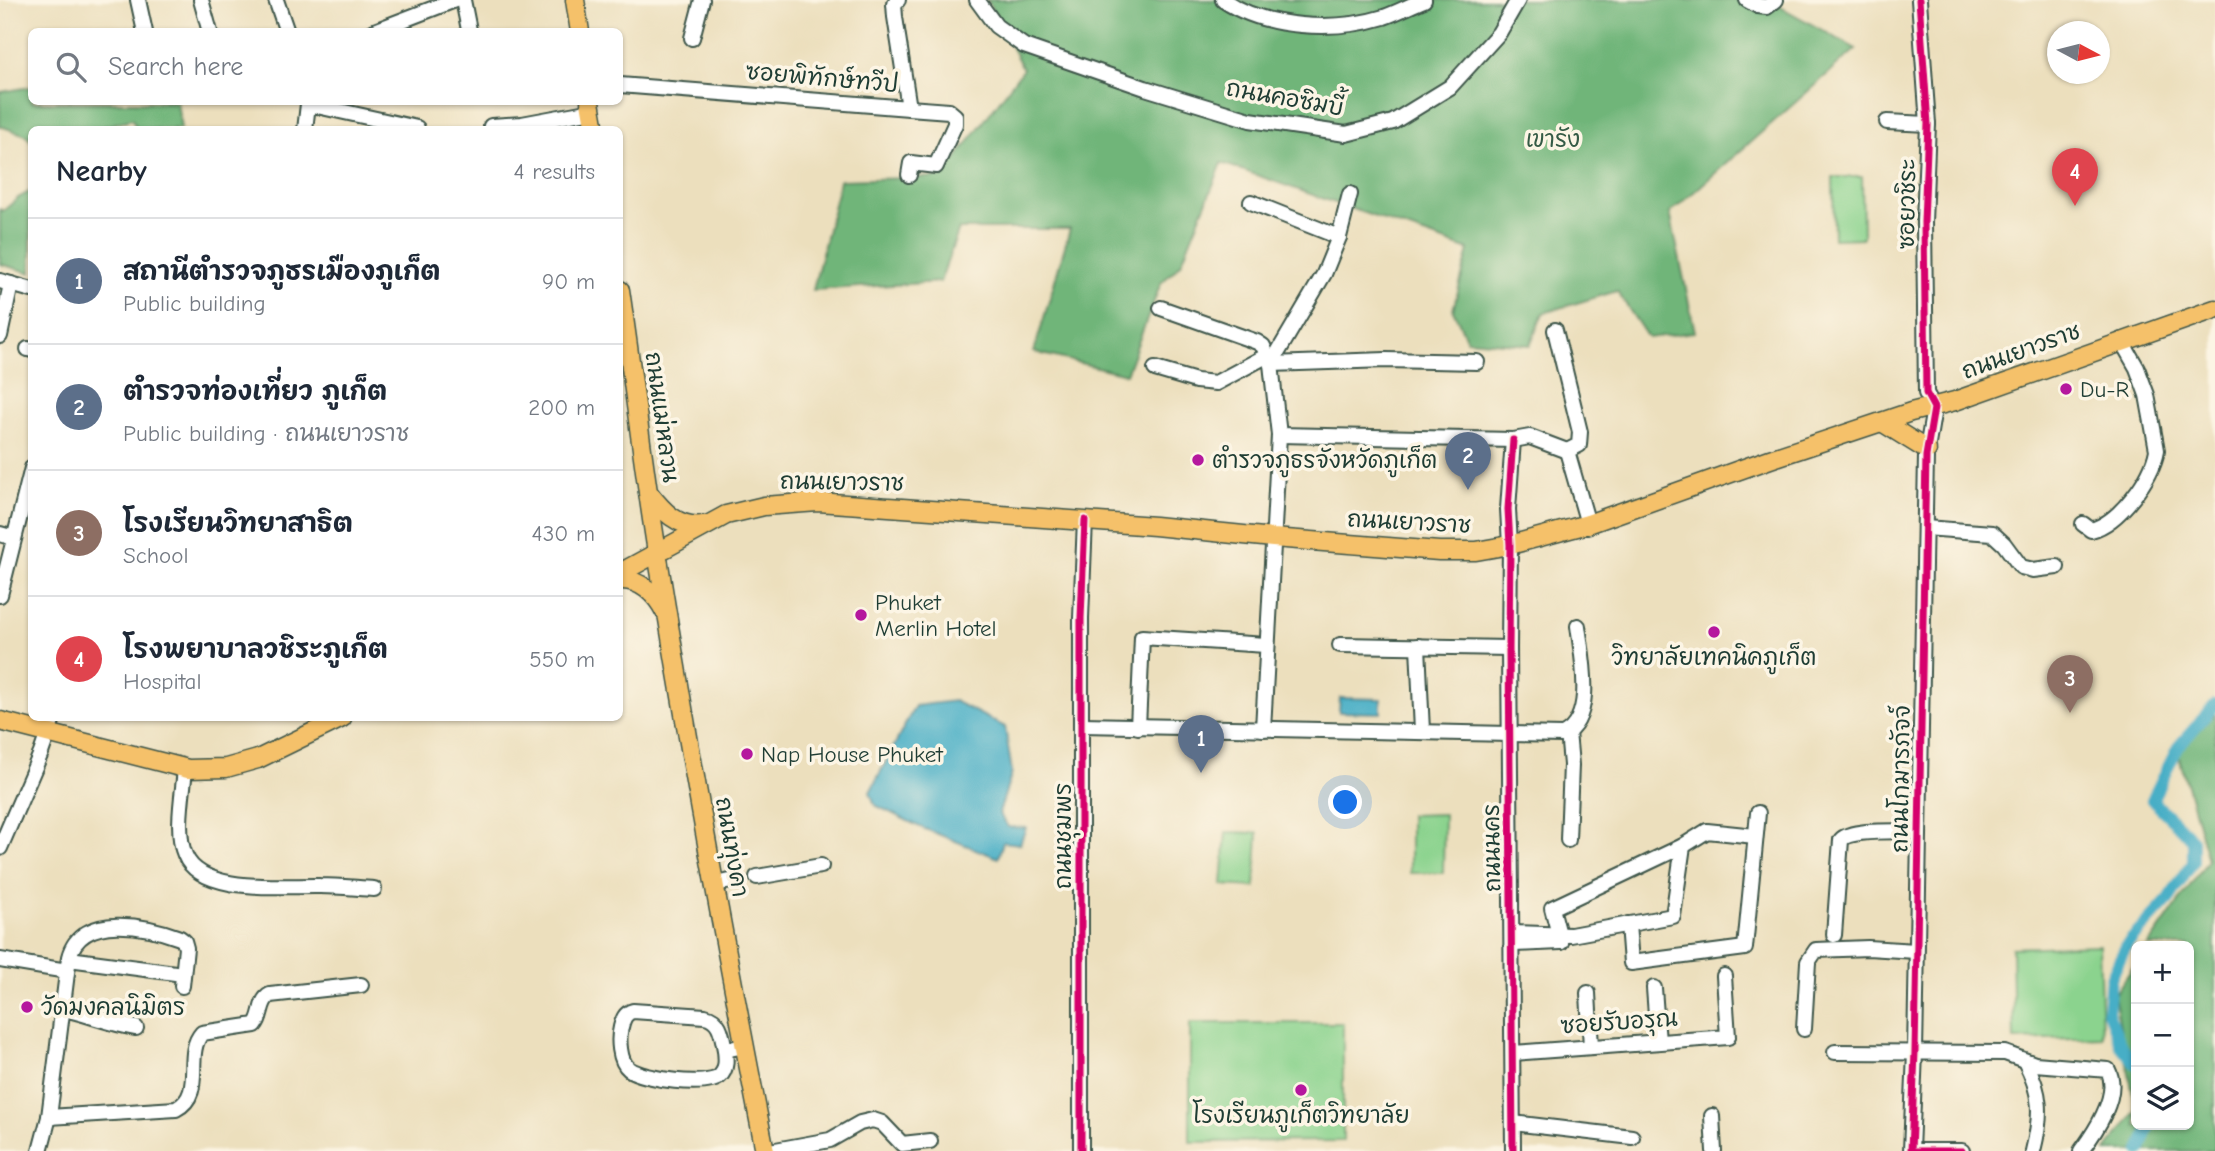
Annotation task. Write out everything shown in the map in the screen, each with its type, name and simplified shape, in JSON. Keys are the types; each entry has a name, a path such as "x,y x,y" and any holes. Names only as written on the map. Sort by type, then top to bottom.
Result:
{"main road":[{"path":"575,0 579,28"},
{"path":"591,106 594,126"},
{"name":"ถนนเยาวราช","path":"623,571 709,524 749,508 818,502 1085,520 1273,538 1458,551 1494,549 1588,524 1750,465 1934,408 2215,309"},
{"name":"ถนนแม่หลวน","path":"623,336 657,551"},
{"path":"1882,422 1927,450"},
{"path":"648,492 662,510 678,521 688,525 709,524"},
{"name":"ถนนทุ่งคา","path":"657,551 722,883 744,1046 765,1151"},
{"path":"623,580 629,580 649,591 660,602 668,618"},
{"path":"0,721 51,726 185,769 226,768 258,758 336,721"}],"street":[{"path":"138,0 144,28"},
{"path":"201,0 209,28"},
{"path":"276,0 286,28"},
{"path":"382,28 455,0"},
{"path":"463,0 469,28"},
{"path":"692,38 702,0"},
{"name":"ซอยพิทักษ์ทวีป","path":"623,85 909,108 895,17 894,4 898,0"},
{"name":"ถนนคอซิมบี้","path":"976,0 996,26 1024,46 1145,88 1250,120 1346,134 1394,122 1450,87 1499,33 1518,0"},
{"path":"1223,0 1237,10 1290,24 1341,25 1383,17 1424,0"},
{"path":"1748,0 1758,6 1767,7 1776,0"},
{"name":"ซอยวชิระ","path":"1919,0 1928,124 1924,222 1926,393 1934,408"},
{"path":"305,126 308,105"},
{"path":"313,105 408,126"},
{"path":"491,126 522,124 591,106"},
{"path":"909,108 949,111 954,116 955,124 936,166 911,163 909,176"},
{"path":"1887,122 1928,124"},
{"path":"1269,359 1324,274 1339,237 1350,194"},
{"path":"1251,202 1339,237"},
{"path":"0,337 6,283 28,289"},
{"path":"1161,308 1257,342 1269,359 1279,435 1266,645 1264,729"},
{"path":"1279,435 1513,440 1536,438 1548,446 1567,451 1579,445 1580,432 1555,330"},
{"path":"2083,524 2091,530 2101,528 2126,505 2151,470 2157,450 2147,395 2137,368 2121,340"},
{"path":"1155,369 1195,381 1216,383 1269,359 1477,362"},
{"name":"ถนนโกมารภัจจ์","path":"1911,1151 1927,450 1934,408"},
{"name":"ถนนนคร","path":"1513,440 1508,509 1513,1151"},
{"path":"1567,451 1588,524"},
{"path":"0,595 7,536 28,479"},
{"name":"ถนนชุมพร","path":"1082,1151 1082,618 1085,520"},
{"path":"1925,528 1992,533 2021,567 2033,570 2057,568"},
{"path":"1082,725 1563,735 1577,724 1584,702 1578,626"},
{"path":"1138,727 1142,637 1266,645"},
{"path":"1340,645 1509,648"},
{"path":"1418,646 1422,731"},
{"path":"0,848 51,726"},
{"path":"1568,732 1571,765 1568,840"},
{"path":"185,769 181,841 186,857 194,869 209,877 251,886 374,889"},
{"path":"1628,924 1632,962 1745,947 1758,813"},
{"path":"1564,937 1552,908 1683,846 1707,831 1755,836"},
{"path":"1834,935 1841,840 1845,835 1919,831"},
{"path":"1513,939 1564,937 1673,916 1683,846"},
{"path":"757,877 821,866"},
{"path":"0,960 68,965 183,980 184,942 170,934 101,926 80,938 71,951 68,965 49,1117 40,1151"},
{"path":"1804,1029 1808,962 1816,950 1868,948 1916,951"},
{"name":"ซอยรับอรุณ","path":"1513,1053 1728,1037 1724,976"},
{"path":"49,1117 176,1109 183,1106 191,1094 196,1042 202,1033 256,1024 265,998 270,995 361,985"},
{"path":"1654,988 1658,1042"},
{"path":"1588,993 1591,1047"},
{"path":"63,1009 115,1025 136,1028"},
{"path":"633,1011 711,1017 719,1025 726,1050 725,1069 719,1078 714,1080 648,1077 627,1068 623,1059 620,1039 624,1016 633,1011"},
{"path":"726,1050 744,1046"},
{"path":"1835,1052 2005,1053 2035,1064 2108,1070 2109,1096 2104,1117 2081,1151"},
{"path":"2025,1061 2037,1085 2039,1096 2039,1122 2033,1151"},
{"path":"1712,1116 1714,1151"},
{"path":"770,1151 830,1140 860,1123 873,1120 882,1123 902,1144 930,1140"},
{"path":"1513,1122 1632,1137"},
{"path":"1911,1151 1962,1151"}],"green space":[{"name":"เขารัง","path":"987,0 1768,0 1856,49 1670,213 1695,332 1648,338 1617,291 1543,313 1530,345 1467,340 1453,310 1469,250 1222,163 1181,264 1161,283 1126,374 1034,352 1070,229 959,229 940,282 813,290 840,180 942,177 1023,69"},
{"path":"28,87 28,105 177,105 181,126 136,126 132,119 106,126 28,126 28,137 0,126 0,92"},
{"path":"1833,177 1862,177 1863,238 1834,239"},
{"path":"28,193 28,272 0,264 0,209 3,211"},
{"path":"2215,713 2215,1151 2106,1151 2131,1117 2131,1130 2194,1130 2194,941 2151,941 2208,860 2178,753"},
{"path":"1444,814 1443,873 1410,873 1410,815"},
{"path":"1226,832 1258,833 1255,887 1222,885"},
{"path":"2099,945 2102,1037 2014,1040 2012,948"},
{"path":"2131,970 2131,1084 2114,995"},
{"path":"1190,1023 1343,1023 1343,1141 1190,1142"}],"water":[{"path":"1340,698 1381,699 1381,713 1339,712"},
{"path":"954,701 1005,727 1012,772 999,813 1008,827 1026,828 1020,844 1003,842 998,858 920,827 875,805 870,792 915,706"}],"waterway":[{"path":"2131,1058 2121,1046 2108,1012 2111,978 2127,944 2169,899 2193,862 2193,840 2152,800 2178,747 2215,705"},
{"path":"2140,1151 2148,1130"}],"tunnel":[{"path":"730,881 757,877"}],"cycle path":[{"path":"1919,0 1928,124 1924,222 1926,393 1934,408 1926,456 1911,1151 1962,1151"},
{"path":"1513,440 1508,509 1513,1151"},
{"path":"1081,1151 1081,618 1085,520"}],"place":[{"name":"โรงพยาบาลวชิระภูเก็ต","path":"2075,206"},
{"name":"Du-R","path":"2066,389"},
{"name":"ตำรวจภูธรจังหวัดภูเก็ต","path":"1198,460"},
{"name":"ตำรวจท่องเที่ยว ภูเก็ต","path":"1468,490"},
{"name":"Phuket Merlin Hotel","path":"861,615"},
{"name":"วิทยาลัยเทคนิคภูเก็ต","path":"1714,632"},
{"name":"โรงเรียนวิทยาสาธิต","path":"2070,713"},
{"name":"Nap House Phuket","path":"747,754"},
{"name":"สถานีตำรวจภูธรเมืองภูเก็ต","path":"1201,773"},
{"name":"วัดมงคลนิมิตร","path":"27,1007"},
{"name":"โรงเรียนภูเก็ตวิทยาลัย","path":"1301,1090"}]}
